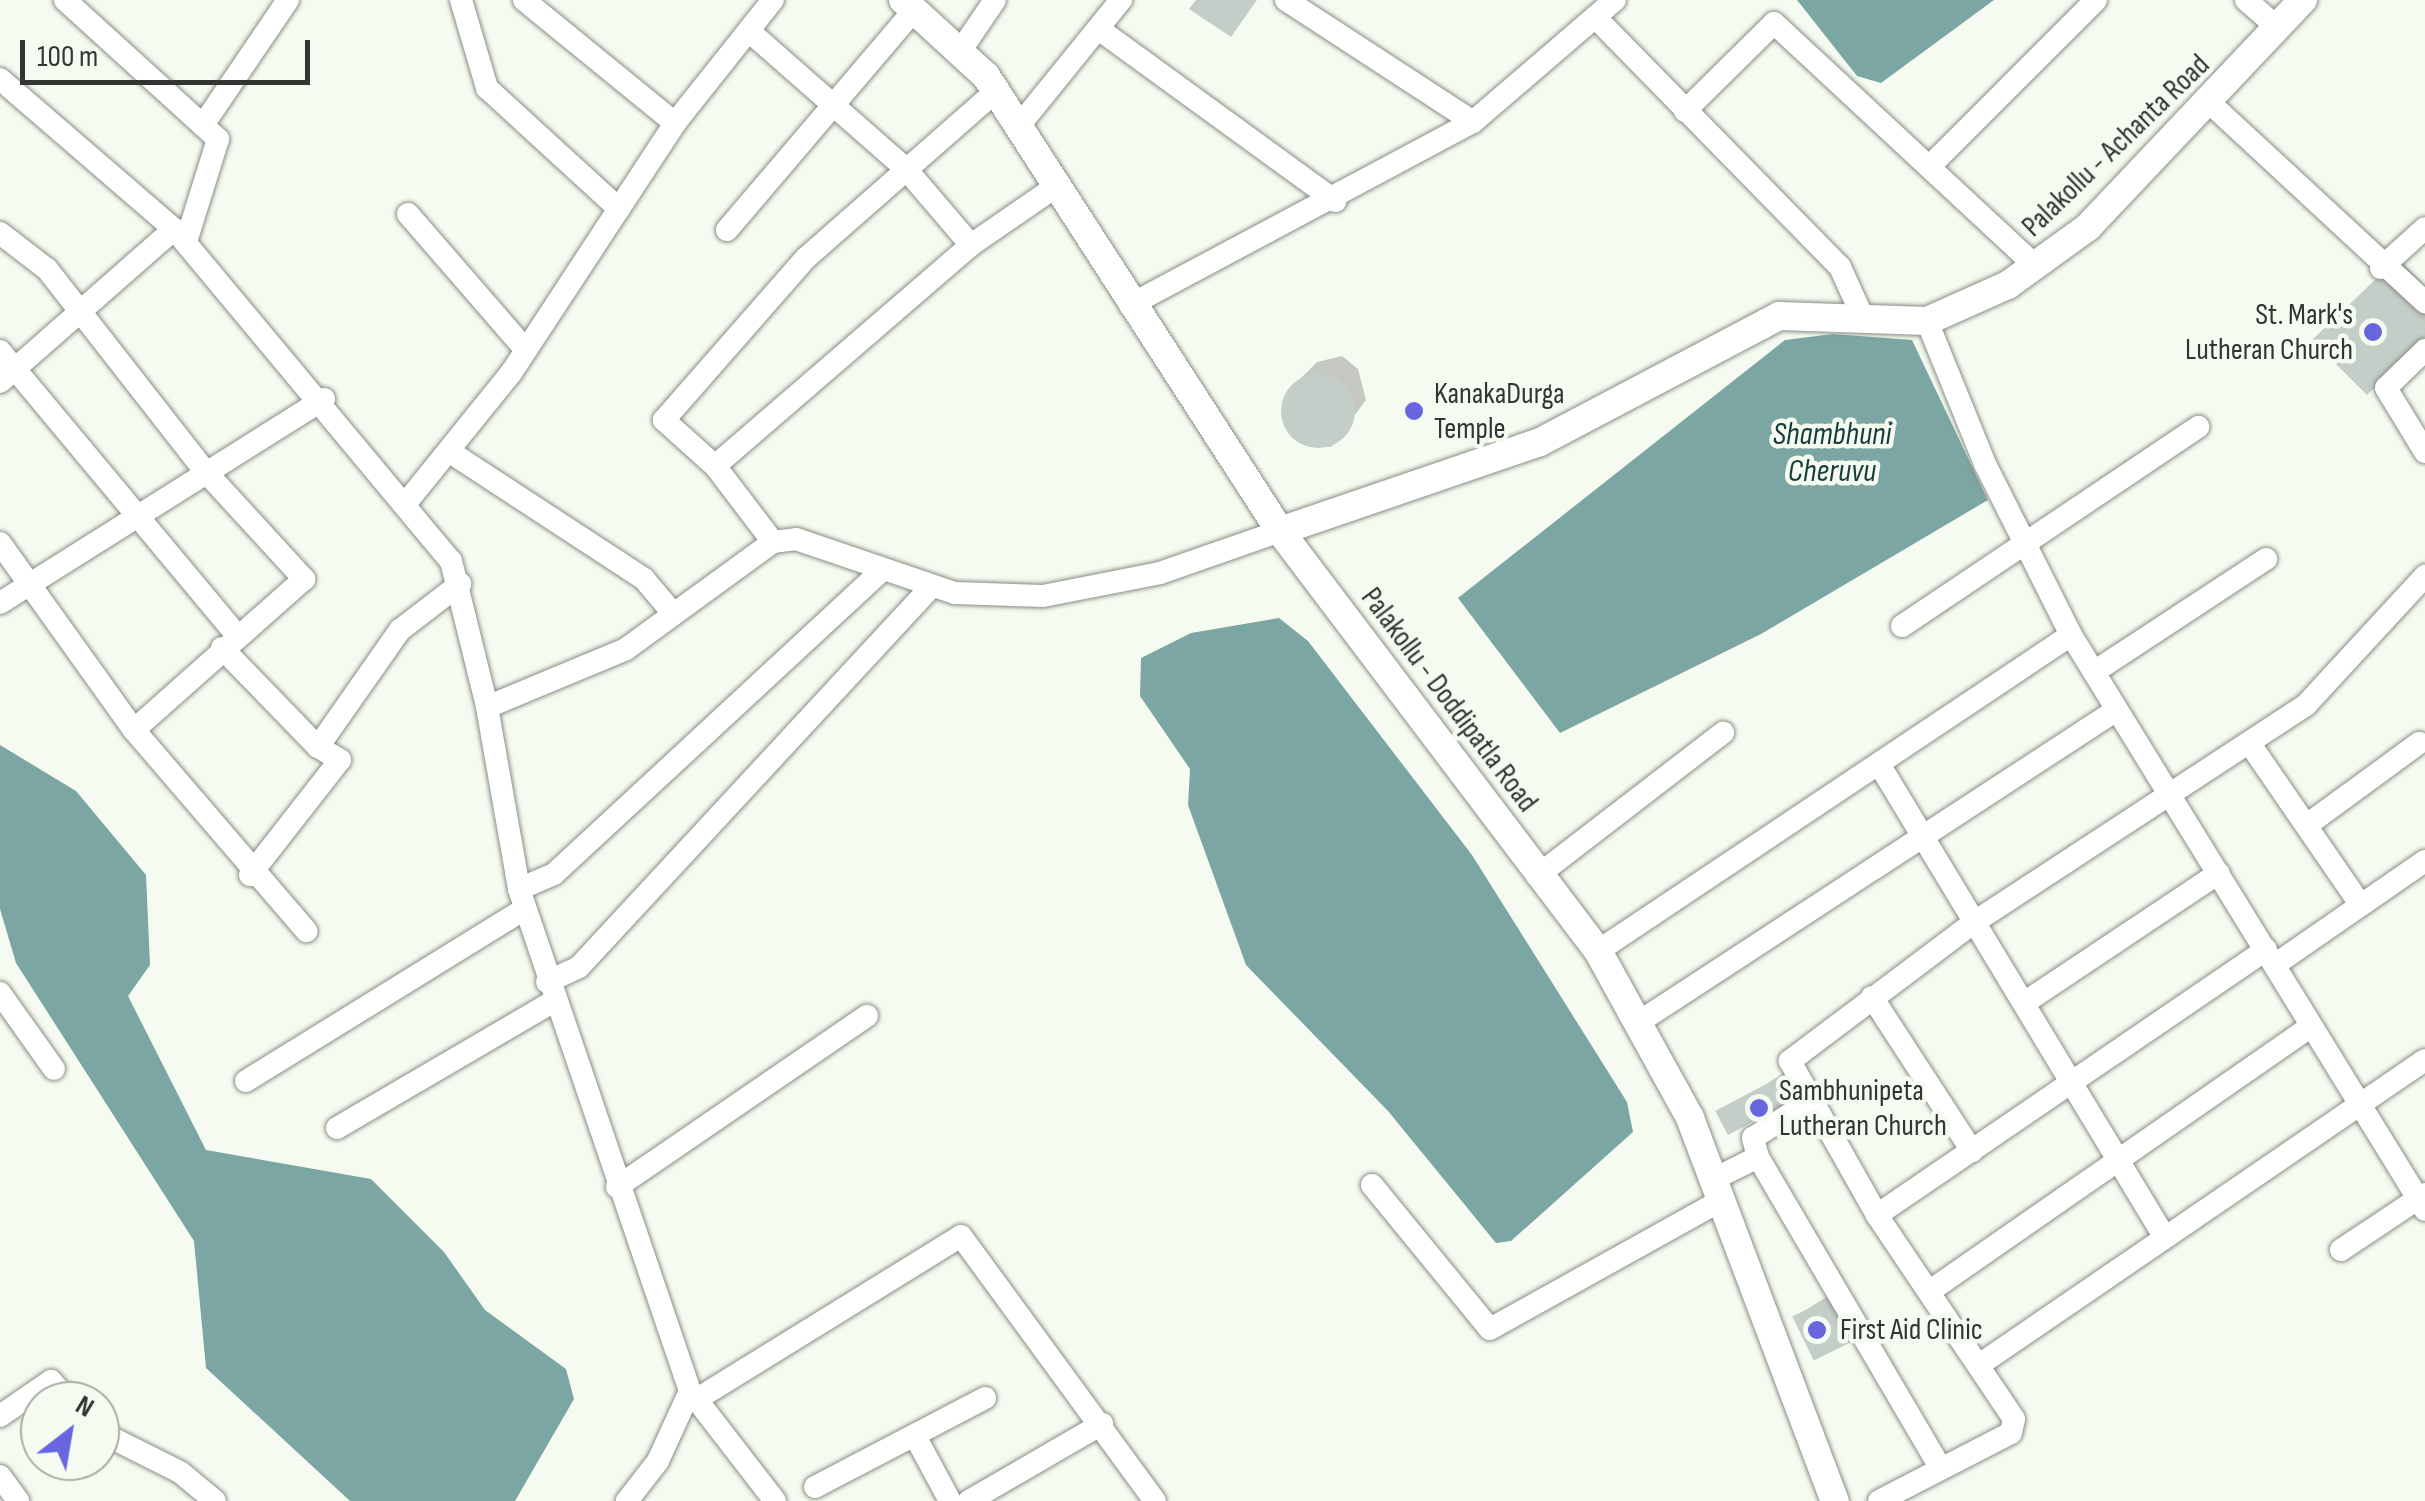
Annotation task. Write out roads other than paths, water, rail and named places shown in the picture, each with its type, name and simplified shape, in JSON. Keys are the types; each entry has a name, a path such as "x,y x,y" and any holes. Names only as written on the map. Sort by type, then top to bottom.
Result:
{"main road":[{"name":"Palakollu - Achanta Road","path":"1280,530 1540,442 1778,316 1927,321 2037,267 2210,104 2303,0"},
{"name":"Palakollu - Doddipatla Road","path":"909,4 962,50 996,91 1130,305 1280,530 1598,952 1639,1022 1718,1190 1835,1501"}],"street":[{"path":"9,376 79,310 180,235 218,139 64,0"},
{"path":"203,126 288,0"},
{"path":"461,0 487,88 618,209"},
{"path":"524,0 675,123"},
{"path":"406,504 526,350 675,123 773,0"},
{"path":"962,50 995,0"},
{"path":"1018,126 1121,0"},
{"path":"1286,0 1473,122"},
{"path":"1130,305 1335,201 1473,122 1615,0"},
{"path":"1929,167 2096,0"},
{"path":"2246,0 2278,28"},
{"path":"727,230 909,4"},
{"path":"1594,18 1840,266 1863,318"},
{"path":"1685,111 1774,23 2037,267"},
{"path":"1100,30 1335,201"},
{"path":"749,31 906,169 971,245"},
{"path":"0,78 180,235 324,399 406,504 460,584 488,707 522,899 550,992 694,1395 775,1501"},
{"path":"773,542 715,466 664,420 806,258 996,91"},
{"path":"2210,104 2381,268 2425,302"},
{"path":"715,466 971,245 1055,188"},
{"path":"408,214 526,350"},
{"path":"2381,268 2425,228"},
{"path":"0,233 48,269 204,471 304,579 134,730"},
{"path":"1927,321 2025,548 2071,635 2358,1105 2422,1201 2341,1250"},
{"path":"2425,350 2386,388 2425,452"},
{"path":"0,351 9,376 135,513 230,642 318,748 340,760 250,875"},
{"path":"0,603 36,584 135,513 324,399"},
{"path":"1902,626 2025,548 2198,427"},
{"path":"450,452 644,579 672,612"},
{"path":"488,707 626,649 773,542 796,539 878,573 931,587 1044,596 1160,573 1280,530"},
{"path":"0,543 36,584 134,730 250,875 306,930"},
{"path":"2094,672 2266,559"},
{"path":"246,1082 554,874 878,573"},
{"path":"1879,1501 2015,1426 1980,1365 1808,1102 1791,1072 1794,1054 1973,923 2250,744 2328,683 2360,637 2425,576"},
{"path":"318,748 400,630 460,584"},
{"path":"337,1128 550,992 579,967 931,587"},
{"path":"1598,952 2071,635"},
{"path":"1639,1022 2115,711"},
{"path":"1538,876 1723,733"},
{"path":"2250,744 2360,904"},
{"path":"2307,824 2419,744"},
{"path":"1879,764 1920,841 2024,1003 2164,1236"},
{"path":"1878,1214 2070,1078 2425,862"},
{"path":"2024,1003 2219,873"},
{"path":"0,992 54,1068"},
{"path":"1872,996 1972,1151"},
{"path":"617,1187 868,1016"},
{"path":"1930,1292 2116,1158 2312,1026"},
{"path":"1980,1365 2425,1060"},
{"path":"1808,1102 1753,1138 1758,1157 1940,1467"},
{"path":"1372,1185 1490,1328 1718,1190 1758,1157"},
{"path":"627,1501 658,1462 694,1395 954,1234 973,1241 1155,1501"},
{"path":"815,1487 985,1398"},
{"path":"970,1501 1102,1424"},
{"path":"915,1436 950,1501"},
{"path":"120,1442 180,1472 215,1501"}],"water":[{"path":"1797,0 1994,0 1881,83 1857,76"},
{"name":"Shambhuni Cheruvu","path":"1833,334 1912,340 1988,500 1761,634 1560,733 1458,598 1785,340"},
{"path":"1279,618 1308,641 1472,855 1627,1102 1633,1132 1511,1241 1496,1243 1388,1111 1246,965 1188,805 1190,769 1140,696 1141,658 1191,633"},
{"path":"0,745 76,791 146,875 150,965 128,996 206,1150 371,1179 444,1252 485,1310 566,1369 574,1399 515,1501 350,1501 206,1368 194,1241 16,963 0,909"}],"place":[{"name":"St. Mark's Lutheran Church","path":"2373,332"},
{"name":"KanakaDurga Temple","path":"1414,411"},
{"name":"Sambhunipeta Lutheran Church","path":"1759,1108"},
{"name":"First Aid Clinic","path":"1817,1330"}]}
